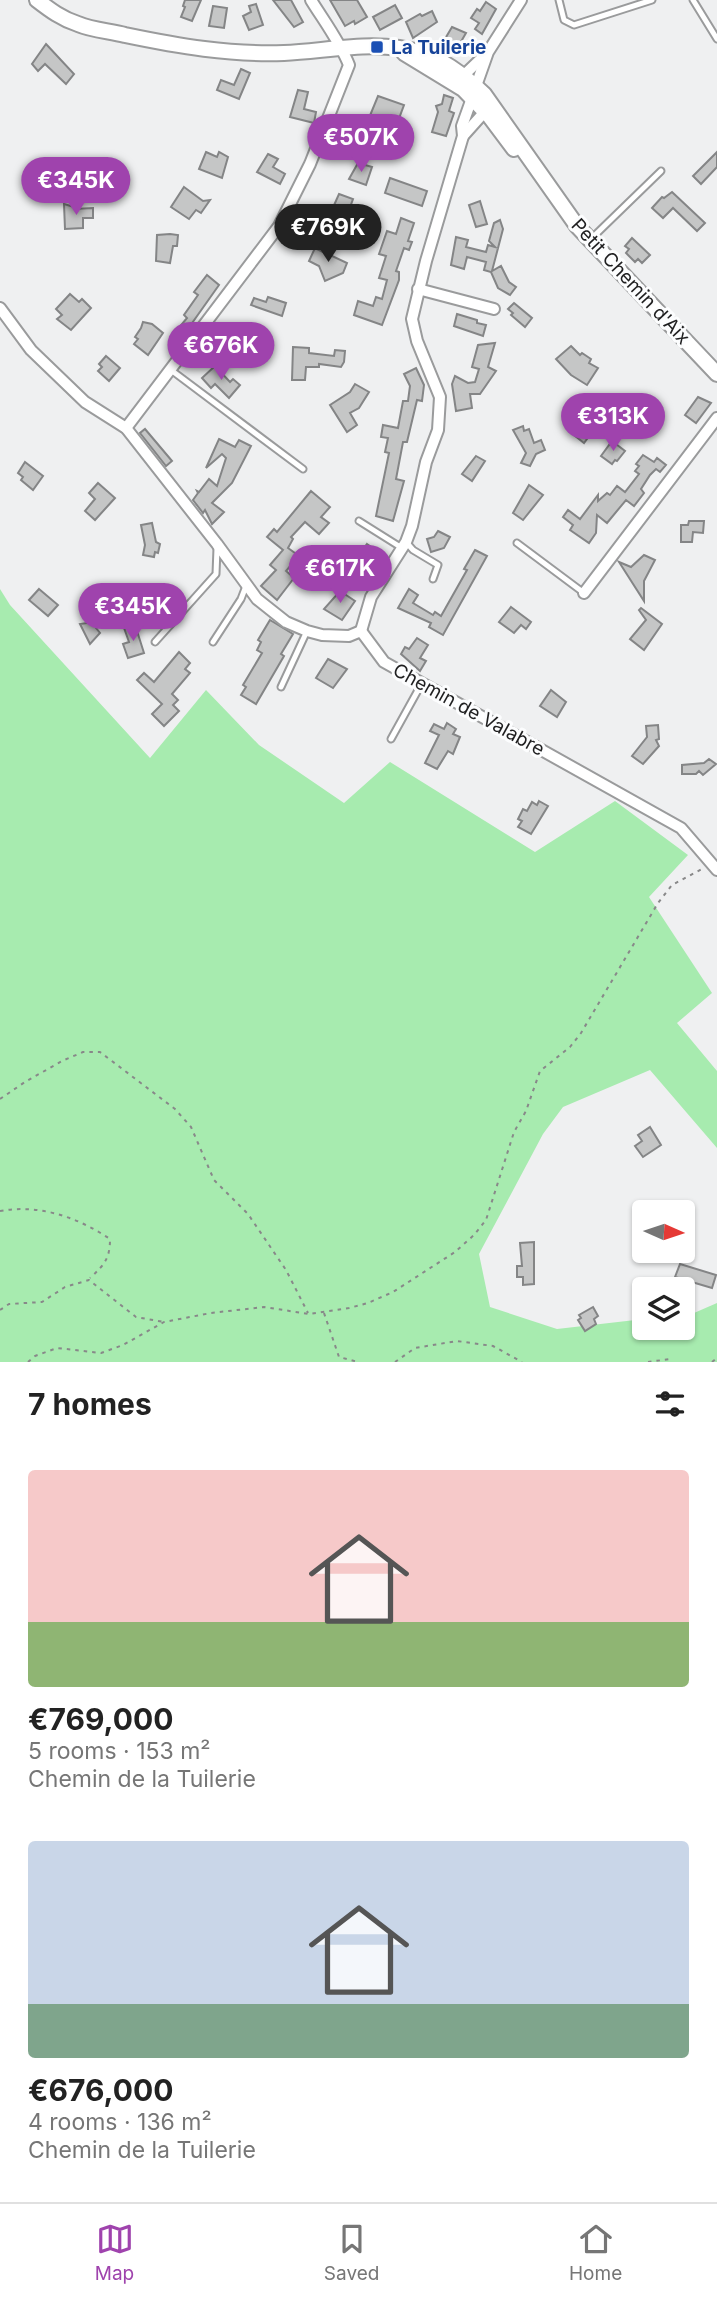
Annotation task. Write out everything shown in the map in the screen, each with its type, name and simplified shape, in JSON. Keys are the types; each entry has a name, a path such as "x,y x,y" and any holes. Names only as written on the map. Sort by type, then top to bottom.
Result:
{"street":[{"path":"37,0 54,14 79,25 227,53 285,53 342,47 396,47 423,53 467,86 487,106 463,136"},
{"path":"126,428 279,226 310,164 349,65 342,47 311,0"},
{"path":"0,308 31,350 85,402 126,428 257,599 286,622 307,631 322,635 349,636 361,631 371,597 404,545 412,526 426,462 438,429 439,397 417,341 412,319 418,289 463,136 467,86 521,0"},
{"path":"396,47 414,60 467,86"},
{"name":"Petit Chemin d'Aix","path":"487,106 516,137 577,226 717,374"},
{"name":"Petit Chemin d'Aix","path":"487,106 527,166 548,186"},
{"path":"418,289 494,309"},
{"path":"584,593 717,418"},
{"name":"Chemin de Valabre","path":"361,631 384,662 681,828 714,866"}],"lane":[{"path":"559,0 564,20 574,25 652,0"},
{"path":"693,0 717,39"},
{"path":"590,240 661,171"},
{"path":"172,370 303,469"},
{"path":"359,521 438,565 433,579"},
{"path":"155,642 216,574 217,544"},
{"path":"517,544 584,593"},
{"path":"213,642 241,599 246,586"},
{"path":"281,687 307,631"},
{"path":"391,739 422,683"}],"path":[{"path":"29,1362 35,1356 57,1348 101,1353 123,1345 164,1322 211,1313 264,1307 309,1314 368,1303 393,1292 455,1251 474,1235 486,1220 514,1132 526,1111 540,1071 570,1047 581,1033 658,903 672,885 714,866"},
{"path":"0,1099 62,1061 83,1052 100,1052 175,1109 191,1127 214,1180 248,1214 286,1270 309,1314"},
{"path":"0,1211 18,1208 59,1213 110,1239 110,1253 102,1267 89,1280 65,1287 42,1302 9,1304 0,1310"},
{"path":"89,1280 136,1317 164,1322"},
{"path":"324,1312 339,1357 358,1362"},
{"path":"395,1362 415,1348 457,1341 493,1346 522,1362"},
{"path":"712,1362 717,1358"},
{"path":"648,1362 670,1359 670,1362"}],"green space":[{"path":"0,589 10,605 150,758 206,690 259,745 344,803 390,762 535,852 615,801 688,855 649,897 712,993 677,1023 717,1071 717,1148 650,1070 563,1107 543,1134 479,1254 490,1307 557,1329 632,1320 632,1340 695,1340 695,1313 717,1303 717,1362 0,1362"}],"building":[{"path":"185,0 201,0 192,21 181,17"},
{"path":"273,0 291,0 303,22 294,27"},
{"path":"330,0 357,0 367,17 345,26"},
{"path":"486,2 496,9 482,34 475,29 479,23 471,18"},
{"path":"256,4 263,25 249,30 243,16 251,12 249,6"},
{"path":"395,5 402,18 380,30 373,17"},
{"path":"213,6 227,8 224,28 209,26"},
{"path":"432,11 437,22 413,38 406,22"},
{"path":"452,27 466,33 455,52 442,44"},
{"path":"46,44 74,74 66,84 45,64 38,71 32,64"},
{"path":"241,69 250,73 239,99 217,90 221,80 234,85"},
{"path":"298,90 308,92 304,109 316,112 314,123 290,117"},
{"path":"444,95 453,98 449,111 454,113 446,136 432,132 438,112 436,106 442,104"},
{"path":"378,96 404,105 392,137 384,134 387,128 379,125 380,122 369,118"},
{"path":"206,152 217,157 219,152 228,157 222,178 199,169"},
{"path":"717,152 717,167 701,184 693,176"},
{"path":"268,154 278,159 273,167 285,174 280,184 257,172"},
{"path":"358,163 372,167 366,185 349,179"},
{"path":"390,178 427,191 422,206 385,193"},
{"path":"184,187 203,201 210,200 201,213 196,210 189,219 171,207"},
{"path":"672,192 705,223 697,231 673,208 663,218 652,208 662,197"},
{"path":"339,194 353,199 340,225 327,221"},
{"path":"480,201 487,224 476,227 469,205"},
{"path":"64,204 74,209 93,208 93,218 83,218 83,228 65,229"},
{"path":"401,218 414,223 408,241 412,242 409,250 404,248 396,271 399,272 399,280 382,325 354,315 358,301 373,306 376,297 382,299 387,280 379,278 386,256 379,254 387,231 396,234"},
{"path":"500,220 503,229 492,271 501,266 509,282 516,287 510,295 498,288 491,272 484,270 486,262 467,257 464,269 451,265 456,237 468,240 466,247 486,252 488,245 495,247 489,241 494,223"},
{"path":"157,235 178,235 170,263 156,261"},
{"path":"632,238 650,255 642,263 638,259 635,262 626,253 629,249 625,246"},
{"path":"315,248 327,254 330,252 332,256 347,263 343,273 325,281 319,266 309,261"},
{"path":"207,275 219,285 180,340 173,335 187,318 184,315 198,295 194,292"},
{"path":"70,294 79,302 82,299 91,308 71,330 57,319 62,315 56,309"},
{"path":"268,297 286,303 282,316 251,305 254,298 266,302"},
{"path":"514,303 532,318 525,327 508,309"},
{"path":"457,314 486,325 483,336 454,326"},
{"path":"143,322 152,324 163,333 148,355 134,344"},
{"path":"495,343 488,367 496,371 480,394 470,394 472,408 456,411 452,384 455,376 468,383 475,382 479,369 472,367 478,345"},
{"path":"571,346 580,355 582,353 591,359 589,363 598,368 587,385 571,375 556,359"},
{"path":"293,347 309,348 309,353 334,356 335,350 345,351 344,362 341,367 319,364 319,367 306,367 305,380 292,380"},
{"path":"106,356 120,368 109,381 98,371 102,367 99,364"},
{"path":"215,366 230,382 233,379 240,385 229,398 215,384 211,388 202,378"},
{"path":"416,368 424,385 422,401 417,400 407,442 403,442 396,479 404,481 393,521 376,516 389,453 385,452 388,438 381,437 383,425 398,428 403,401 408,401 410,386 404,374"},
{"path":"355,384 369,392 359,408 350,413 357,425 347,432 330,405 350,392"},
{"path":"698,397 711,403 696,423 685,415"},
{"path":"587,416 598,424 584,443 574,435"},
{"path":"523,426 524,431 529,429 534,443 541,440 545,450 536,454 530,466 521,463 526,453 513,430"},
{"path":"145,429 172,461 166,466 140,433"},
{"path":"219,439 235,447 239,440 251,446 232,483 212,503 224,512 212,524 205,510 203,513 193,500 197,491 199,492 209,479 217,486 226,458 222,454 206,468"},
{"path":"612,441 625,451 612,464 601,456"},
{"path":"643,455 654,462 657,458 666,465 660,472 656,469 650,475 641,489 644,493 634,506 626,500 607,523 597,515 596,533 589,543 570,530 573,525 563,517 568,510 580,519 598,495 598,501 607,493 610,495 617,486 625,492 639,474 635,471 639,466 636,464"},
{"path":"476,456 485,461 472,481 462,474"},
{"path":"25,462 43,476 33,490 21,480 23,477 18,473"},
{"path":"98,483 115,498 95,520 85,511 95,499 89,493"},
{"path":"529,485 543,495 523,520 513,513"},
{"path":"311,491 330,507 321,517 329,523 319,534 305,522 291,537 293,539 288,548 299,556 286,571 294,578 277,600 261,586 276,570 270,565 283,550 267,537 274,529 277,532"},
{"path":"689,521 704,521 703,533 693,532 692,542 681,542 681,525 688,525"},
{"path":"152,523 156,542 160,544 154,557 143,555 145,545 141,525"},
{"path":"438,531 450,537 444,548 431,552 427,539 434,537"},
{"path":"367,544 380,553 359,581 351,575 354,571 350,568"},
{"path":"475,550 487,556 443,635 429,627 431,623 398,608 409,589 418,595 413,603 433,615 435,612 441,616"},
{"path":"644,555 655,560 644,581 644,601 619,562 631,567"},
{"path":"39,589 58,605 48,616 29,600"},
{"path":"340,591 355,601 342,620 324,609"},
{"path":"511,607 531,622 526,629 521,625 514,633 499,622"},
{"path":"641,608 662,624 644,650 630,639 646,620 639,610"},
{"path":"270,620 293,634 281,654 284,656 256,704 241,695 246,687 243,685 262,653 257,650 261,642 258,640"},
{"path":"101,621 96,628 100,633 90,644 80,624"},
{"path":"133,625 144,653 128,658 123,644 129,642 124,628"},
{"path":"417,638 428,645 420,658 426,661 420,671 401,654 405,647 409,649"},
{"path":"179,652 190,663 185,669 190,673 172,694 178,700 173,705 179,711 164,726 152,714 162,704 137,680 144,673 154,682"},
{"path":"328,659 347,669 333,688 316,678"},
{"path":"551,690 566,702 557,717 540,706"},
{"path":"447,723 456,729 453,734 460,737 453,754 448,751 437,769 425,763 439,735 430,731 434,724 444,729"},
{"path":"658,725 659,739 656,740 659,746 643,764 632,756 647,737 646,726"},
{"path":"709,759 716,764 703,775 699,771 696,774 682,774 682,765 704,763"},
{"path":"539,801 548,806 531,834 518,827 522,821 518,819 523,809 527,811 532,802 537,805"},
{"path":"650,1127 661,1145 643,1157 635,1146 642,1141 638,1135"},
{"path":"534,1242 534,1284 523,1285 523,1277 517,1277 517,1266 522,1266 520,1243"},
{"path":"680,1264 716,1275 712,1288 695,1283 695,1277 675,1277"},
{"path":"593,1307 598,1316 594,1319 596,1324 585,1331 578,1320 581,1318 579,1315"}],"place":[{"name":"La Tuilerie","path":"377,47"}]}
